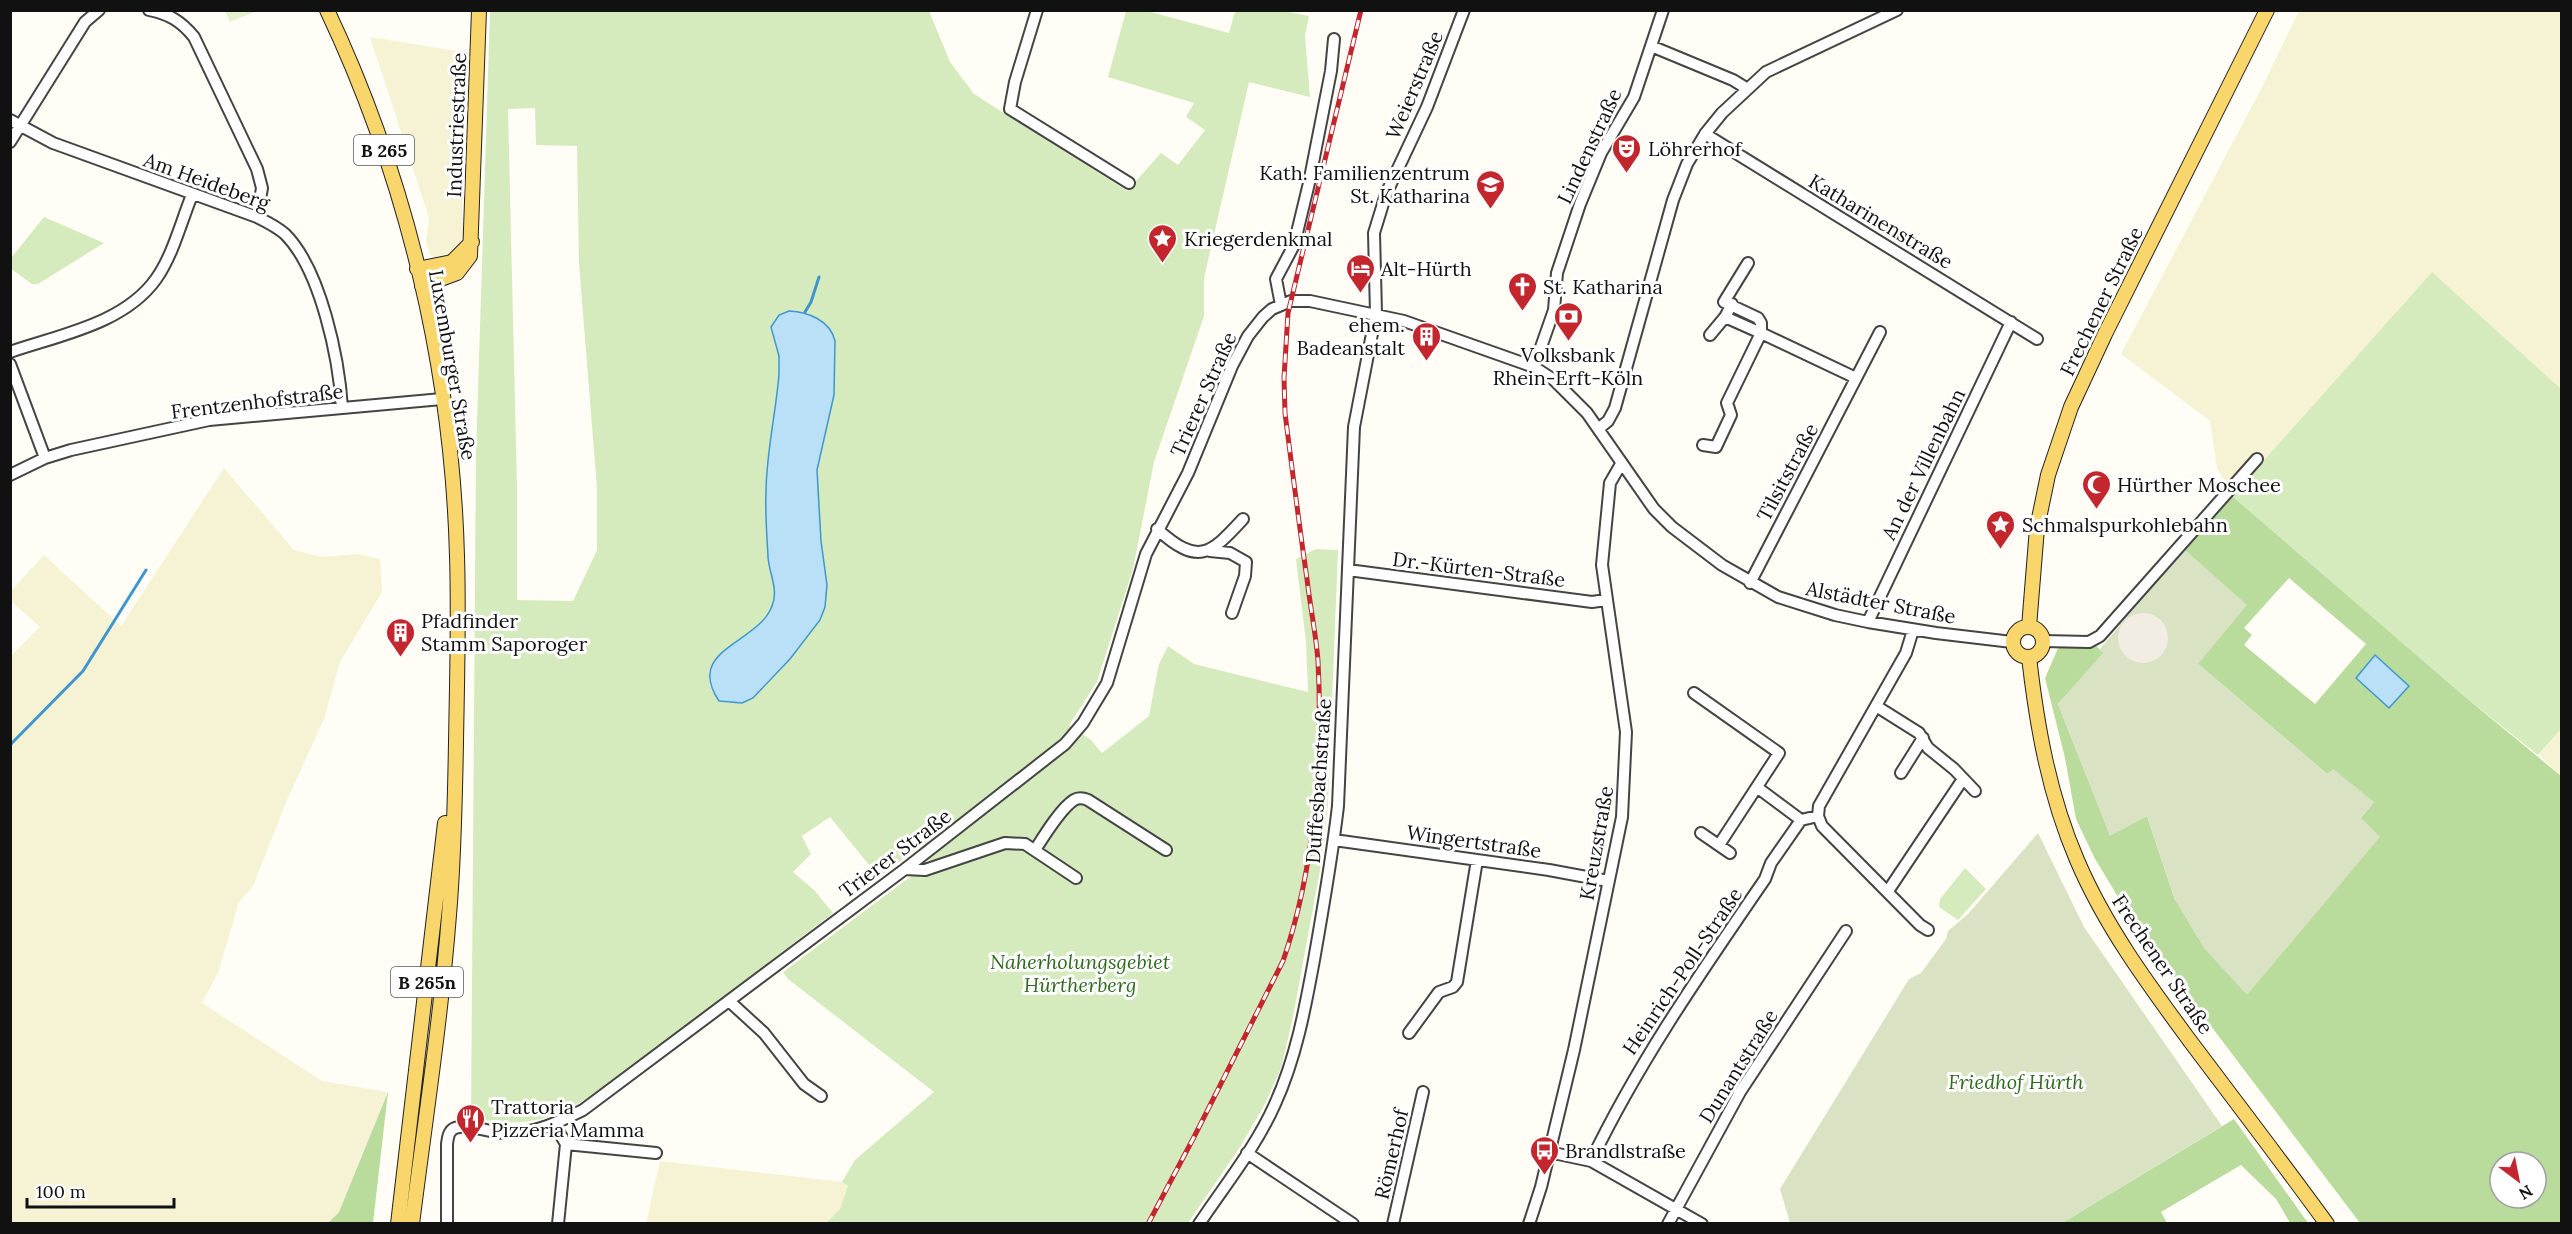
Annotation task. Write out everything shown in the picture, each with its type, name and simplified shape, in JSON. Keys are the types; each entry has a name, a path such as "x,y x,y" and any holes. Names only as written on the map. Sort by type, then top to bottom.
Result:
{"main road":[{"name":"Luxemburger Straße","path":"327,10 351,62 380,137 422,286 442,399 452,470 457,554 456,741"},
{"name":"Industriestraße","path":"422,286 451,276 462,269 470,256 478,10"},
{"name":"Frechener Straße","path":"2029,627 2037,528 2048,475 2071,407 2105,334 2267,10"},
{"path":"417,269 452,261 472,241"},
{"path":"2029,627 2040,633 2043,641 2039,652 2029,657 2019,655 2012,642 2016,632 2029,627"},
{"name":"Frechener Straße","path":"2029,657 2036,717 2047,774 2077,861 2096,899 2150,987 2327,1224"},
{"name":"B 265n","path":"398,1224 456,741"},
{"name":"B 265n","path":"412,1224 449,916 456,741"}],"street":[{"path":"10,142 85,22 99,10"},
{"path":"148,10 172,16 194,37 257,169 262,188 257,217"},
{"path":"1037,10 1015,82 1010,108 1129,183"},
{"name":"Weierstraße","path":"1376,314 1374,233 1377,220 1394,175 1449,53 1464,10"},
{"name":"Lindenstraße","path":"1534,367 1554,310 1557,273 1580,204 1601,153 1634,97 1663,10"},
{"path":"1599,429 1608,421 1615,408 1672,200 1687,164 1705,134 1746,88 1776,65 1898,10"},
{"path":"1334,39 1331,71 1309,183 1294,245 1276,279 1281,305 1291,302 1310,302 1376,314"},
{"path":"1651,46 1733,80 1746,88"},
{"name":"Am Heideberg","path":"10,120 52,143 257,217 274,225 286,235 305,266 332,339 342,408"},
{"name":"Katharinenstraße","path":"1705,134 2037,339"},
{"path":"10,352 113,315 144,293 165,264 192,195"},
{"path":"1703,445 1716,447 1731,415 1727,403 1761,333 1761,323 1758,318 1724,302 1748,263"},
{"path":"1710,335 1725,317 1732,304"},
{"name":"Trierer Straße","path":"447,1224 448,1135 451,1131 458,1127 506,1133 528,1131 554,1124 583,1110 905,869 1065,744 1083,723 1107,683 1146,554 1188,473 1232,366 1248,336 1263,317 1281,305"},
{"name":"Alstädter Straße","path":"1376,314 1404,321 1534,367 1554,380 1571,395 1599,429 1654,509 1687,540 1750,583 1802,606 1868,621 1913,630 2012,642"},
{"name":"Duffesbachstraße","path":"1199,1224 1247,1153 1274,1107 1289,1071 1301,1029 1338,806 1354,427 1376,314"},
{"path":"1725,317 1856,378"},
{"name":"An der Villenbahn","path":"1868,621 2011,322"},
{"name":"Tilsitstraße","path":"1750,583 1880,332"},
{"path":"10,364 45,458"},
{"name":"Frentzenhofstraße","path":"10,475 45,458 81,447 209,420 442,399"},
{"path":"2043,641 2089,642 2100,636 2257,459"},
{"name":"Kreuzstraße","path":"1529,1224 1550,1152 1589,984 1622,818 1627,758 1625,723 1602,565 1610,483 1621,464"},
{"path":"1210,551 1243,519"},
{"path":"1157,530 1179,546 1202,552 1230,554 1246,562 1245,576 1232,613"},
{"name":"Dr.-Kürten-Straße","path":"1348,570 1592,602 1606,600"},
{"path":"1913,630 1906,653 1819,806 1818,816 1822,826 1920,925 1928,930"},
{"path":"1694,693 1779,753 1719,845"},
{"path":"1876,706 1923,738 1928,748 1975,791"},
{"path":"1901,773 1923,738"},
{"path":"1888,891 1963,779"},
{"path":"1758,788 1801,820 1818,816"},
{"path":"1035,850 1064,810 1073,800 1080,798 1088,800 1166,850"},
{"name":"Heinrich-Poll-Straße","path":"1591,1161 1630,1083 1657,1039 1765,879 1771,863 1801,820"},
{"path":"1701,833 1730,853"},
{"name":"Wingertstraße","path":"1334,840 1549,870 1608,881"},
{"path":"905,869 925,870 1005,843 1019,842 1076,878"},
{"path":"1409,1033 1439,992 1454,987 1457,982 1477,860"},
{"name":"Dunantstraße","path":"1668,1224 1740,1092 1846,931"},
{"path":"729,1001 764,1034 804,1084 820,1096"},
{"name":"Römerhof","path":"1393,1224 1424,1092"},
{"path":"554,1124 566,1144 558,1224"},
{"path":"566,1144 656,1153"},
{"path":"1550,1152 1591,1161 1702,1224"},
{"path":"1247,1153 1340,1220 1353,1224"}],"shaded area":[{"path":"2299,11 2561,11 2561,389 2432,272 2232,496 2217,468 2210,421 2121,354 2261,89"},
{"path":"370,37 469,53 468,87 463,107 461,148 463,235 462,242 451,255 435,259 430,254 426,242 429,218"},
{"path":"224,468 294,550 322,557 358,554 380,559 382,592 340,662 324,719 287,800 253,886 239,902 218,973 202,1003 322,1081 388,1092 339,1212 328,1223 11,1223 10,657 40,627 11,601 11,591 44,555 121,626"},
{"path":"2138,613 2148,613 2161,620 2168,633 2168,643 2161,656 2148,663 2138,663 2129,659 2122,652 2118,643 2118,633 2122,624 2129,617"},
{"path":"2561,729 2561,776 2539,755"},
{"path":"660,1161 842,1182 848,1186 840,1209 826,1223 646,1224"}],"green space":[{"path":"225,11 257,11 230,22"},
{"name":"Naherholungsgebiet Hürtherberg","path":"490,11 929,11 950,62 974,94 1127,191 1161,153 1178,165 1205,130 1186,117 1194,103 1108,77 1126,11 1147,11 1229,33 1235,11 1284,11 1309,16 1305,36 1310,97 1249,82 1204,278 1204,316 1154,462 1133,569 1097,682 1069,725 1091,740 1102,753 1149,716 1159,664 1168,646 1194,664 1308,692 1306,642 1296,559 1316,549 1338,550 1328,804 1320,870 1292,1022 1281,1068 1265,1104 1240,1147 1188,1223 826,1223 840,1209 848,1186 842,1182 855,1160 934,1092 788,979 783,972 930,862 919,847 879,877 830,817 802,836 811,854 793,872 815,891 833,913 590,1097 558,1113 527,1121 492,1121 471,1118 476,454","holes":["535,108 536,145 577,146 579,264 597,488 597,550 573,601 517,600 517,487 508,109","771,327 834,395 817,470 821,541 827,585 729,703 719,701 710,687 709,679 723,651 755,628 772,608 775,594 768,560 779,356"]},
{"path":"44,217 104,243 38,284 32,284 11,269 11,258"},
{"path":"2432,272 2561,389 2561,729 2538,755 2464,696 2232,496"},
{"path":"2232,496 2464,696 2561,776 2561,1223 2360,1223 2136,927 2094,857 2076,819 2065,758 2045,678 2059,646 2095,645 2104,653 2058,704 2110,835 2147,816 2175,900 2361,818 2373,803 2327,774 2198,664 2184,549","holes":["2289,578 2366,644 2315,704 2244,645 2252,635 2244,628"]},
{"path":"2184,549 2247,605 2198,664 2327,774 2333,769 2374,802 2361,818 2380,837 2247,995 2204,948 2175,900 2147,816 2110,836 2058,704 2103,653 2099,650"},
{"name":"Friedhof Hürth","path":"2038,833 2084,927 2222,1126 2062,1223 1790,1223 1780,1189 1909,979 1921,973 1946,939 1948,931 1968,914"},
{"path":"1965,868 1986,889 1958,920 1939,907 1940,899"},
{"path":"388,1092 373,1223 328,1223 339,1212"},
{"path":"2234,1119 2308,1223 2290,1223 2276,1199 2241,1165 2161,1212 2167,1223 2062,1223"}],"water":[{"path":"789,311 817,318 828,328 835,341 834,395 817,470 821,541 827,585 825,607 820,620 790,659 753,698 742,703 719,701 711,684 711,670 717,658 764,619 774,600 768,557 766,501 779,356 771,327 779,315"},
{"path":"2375,655 2409,686 2389,708 2356,678"}],"waterway":[{"path":"805,312 811,302 819,277"},
{"path":"10,745 83,671 146,570"}],"railway":[{"path":"1148,1224 1283,961 1303,889 1318,774 1319,698 1316,641 1285,413 1284,378 1288,313 1361,10"}],"place":[{"name":"Löhrerhof","path":"1627,174"},
{"name":"Kath. Familienzentrum St. Katharina","path":"1491,210"},
{"name":"Kriegerdenkmal","path":"1163,264"},
{"name":"Alt-Hürth","path":"1360,294"},
{"name":"St. Katharina","path":"1522,312"},
{"name":"Volksbank Rhein-Erft-Köln","path":"1568,342"},
{"name":"ehem. Badeanstalt","path":"1426,362"},
{"name":"Hürther Moschee","path":"2096,510"},
{"name":"Schmalspurkohlebahn","path":"2001,550"},
{"name":"Pfadfinder Stamm Saporoger","path":"400,658"},
{"name":"Trattoria Pizzeria Mamma","path":"470,1144"},
{"name":"Brandlstraße","path":"1544,1176"}]}
